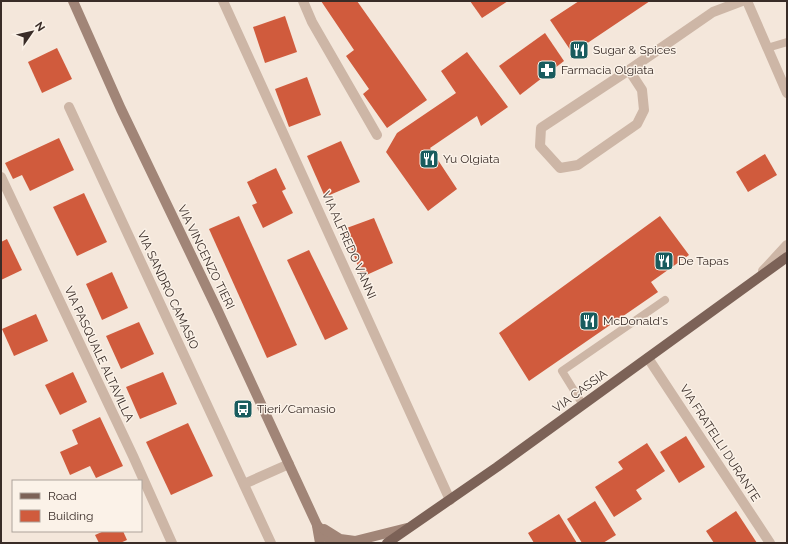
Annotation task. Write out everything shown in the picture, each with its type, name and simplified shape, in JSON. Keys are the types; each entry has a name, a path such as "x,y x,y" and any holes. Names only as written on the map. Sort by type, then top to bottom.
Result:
{"main road":[{"name":"VIA CASSIA","path":"387,543 497,468 787,257"}],"street":[{"name":"VIA VINCENZO TIERI","path":"73,1 121,109 217,309 317,524 332,543"},
{"name":"VIA ALFREDO VANNI","path":"223,1 450,500"},
{"path":"303,1 312,22 377,135"},
{"path":"629,70 642,90 644,110 637,124 578,165 560,168 540,146 541,128 713,12 742,1"},
{"path":"747,1 787,92"},
{"name":"VIA SANDRO CAMASIO","path":"70,108 270,543"},
{"name":"VIA PASQUALE ALTAVILLA","path":"1,177 133,456 172,543"},
{"path":"752,282 787,245"},
{"name":"VIA FRATELLI DURANTE","path":"648,358 770,543"},
{"path":"244,484 289,464"},
{"name":"VIA VINCENZO TIERI","path":"317,524 320,543"},
{"path":"317,524 340,539 355,541 409,528"}],"lane":[{"path":"767,48 787,42"},
{"path":"583,405 562,370 665,300"}],"building":[{"path":"321,1 357,1 427,100 387,128 363,94 369,89 346,56 354,50"},
{"path":"470,1 508,1 482,18"},
{"path":"579,1 650,1 586,44 588,49 575,57 550,20"},
{"path":"285,16 297,52 265,63 253,27"},
{"path":"545,33 564,61 520,95 499,66"},
{"path":"57,48 72,79 42,93 28,62"},
{"path":"467,52 508,107 481,126 477,116 430,148 457,189 428,211 386,152 397,133 456,93 441,71"},
{"path":"307,77 321,115 289,127 275,89"},
{"path":"59,138 74,170 30,191 22,175 13,179 5,163"},
{"path":"341,141 360,182 325,197 307,156"},
{"path":"765,154 777,175 748,192 736,172"},
{"path":"276,168 286,189 282,191 293,213 263,228 252,205 257,203 247,182"},
{"path":"84,193 107,242 77,256 53,207"},
{"path":"239,216 297,345 267,358 209,229"},
{"path":"660,216 689,255 651,282 658,292 529,381 499,333"},
{"path":"374,218 393,263 362,277 344,229"},
{"path":"7,239 22,270 1,280 1,242"},
{"path":"309,250 348,329 325,340 287,260"},
{"path":"112,272 128,308 102,320 86,284"},
{"path":"36,314 48,341 14,356 2,329"},
{"path":"139,322 154,354 121,369 106,336"},
{"path":"73,372 87,402 60,415 45,385"},
{"path":"163,372 177,404 140,419 126,387"},
{"path":"100,417 123,466 96,478 90,466 70,475 60,452 78,444 72,430"},
{"path":"188,423 213,476 171,495 146,442"},
{"path":"686,436 705,467 679,483 660,452"},
{"path":"647,443 665,471 636,490 642,499 614,517 595,487 623,469 618,462"},
{"path":"595,501 616,535 603,543 582,543 567,519"},
{"path":"736,511 757,543 714,543 706,531"},
{"path":"559,514 577,543 534,543 528,533"},
{"path":"102,532 123,532 127,540 120,543 99,543 95,535"}],"place":[{"name":"Sugar & Spices","path":"579,50"},
{"name":"Farmacia Olgiata","path":"547,70"},
{"name":"Yu Olgiata","path":"429,159"},
{"name":"De Tapas","path":"664,261"},
{"name":"McDonald's","path":"589,321"},
{"name":"Tieri/Camasio","path":"243,409"}]}
